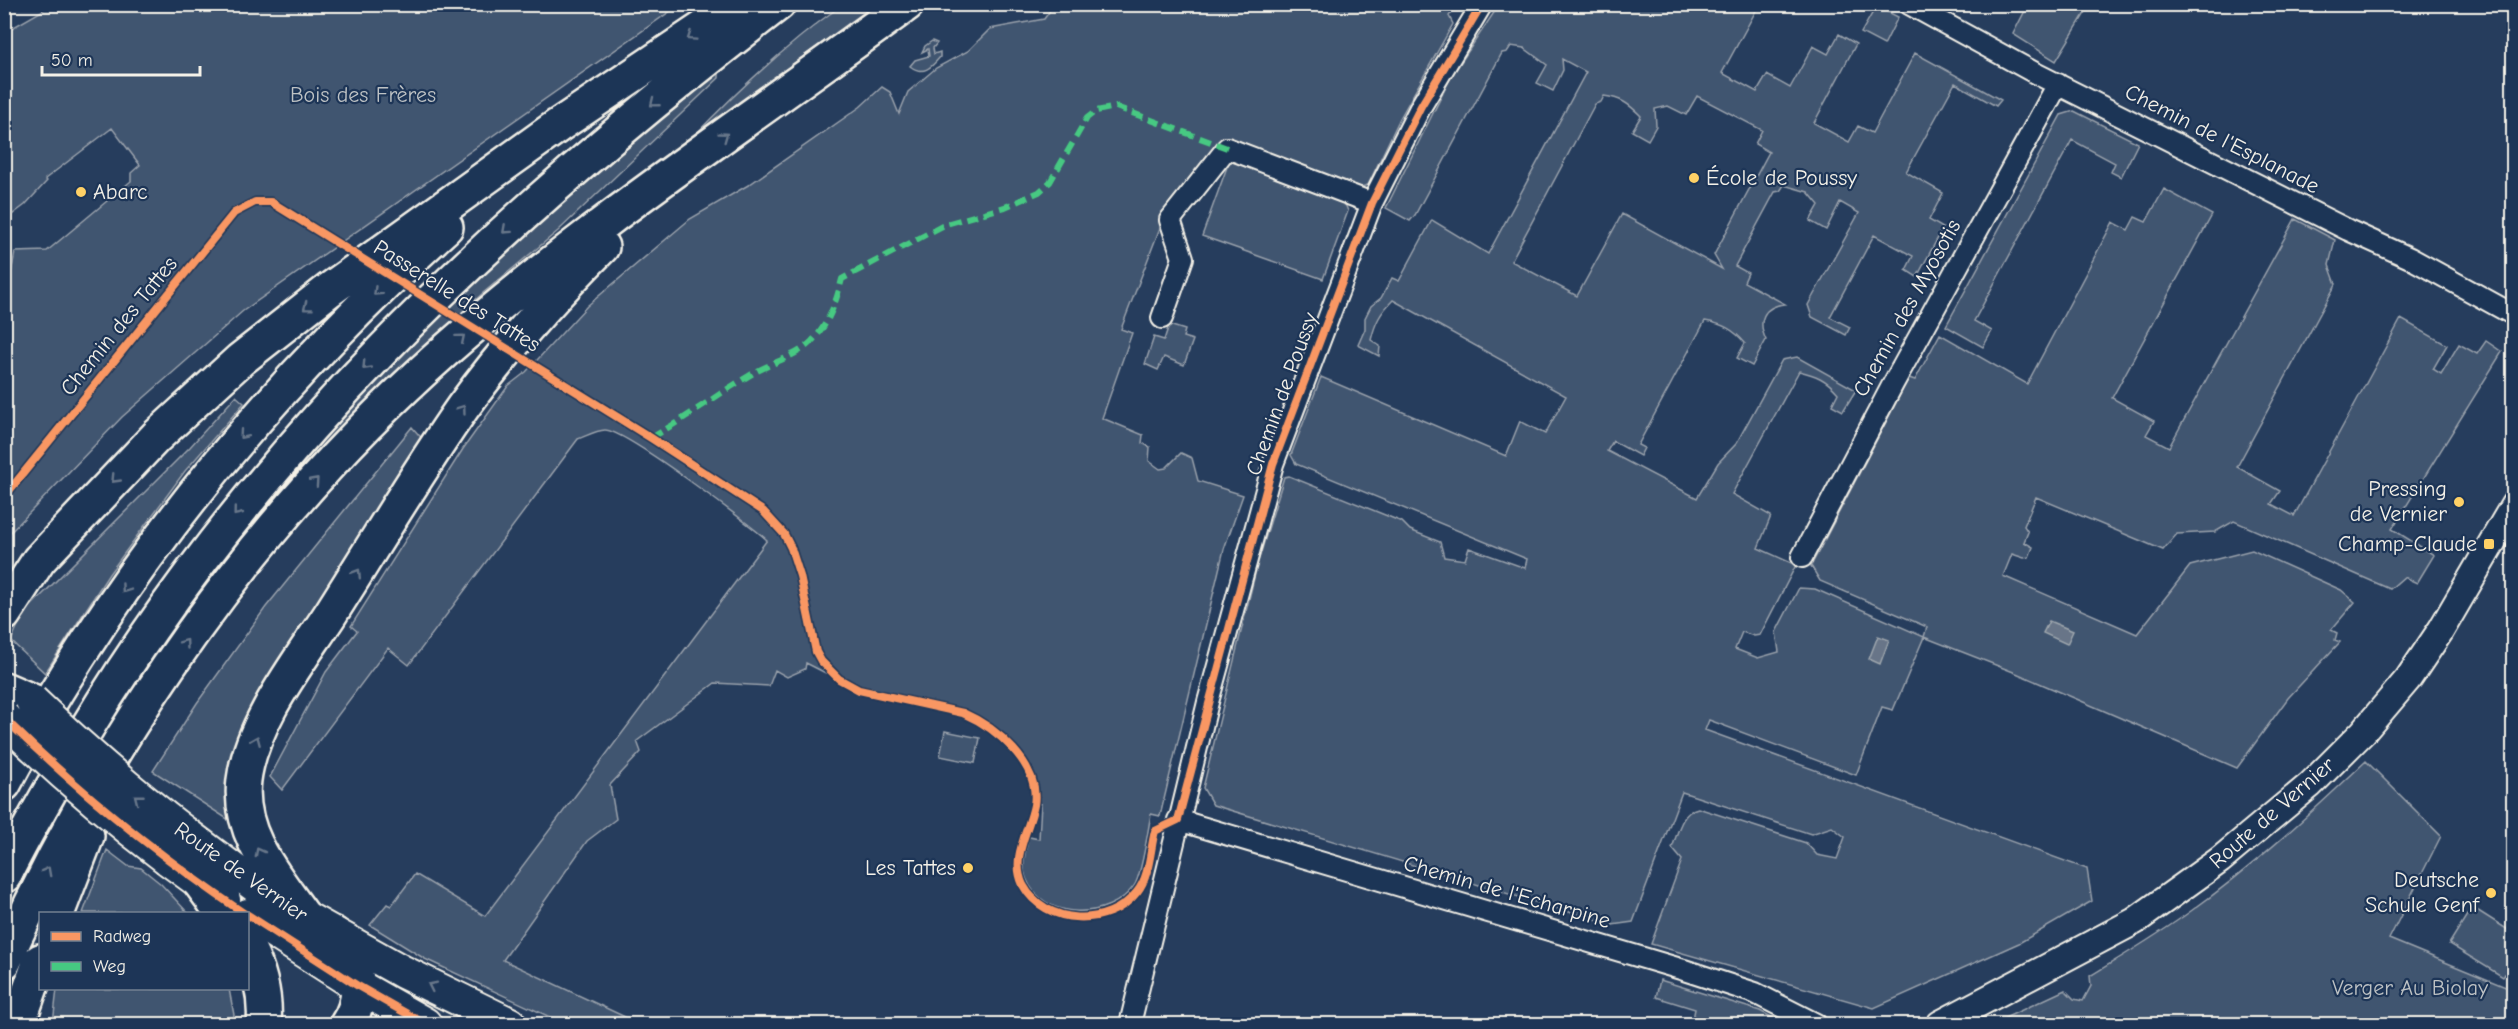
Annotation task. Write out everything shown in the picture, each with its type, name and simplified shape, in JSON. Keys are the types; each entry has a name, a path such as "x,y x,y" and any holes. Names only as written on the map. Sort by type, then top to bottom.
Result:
{"highway":[{"path":"4,614 39,560 156,437 240,360 328,290 559,125 740,4"},
{"path":"4,876 46,797 122,670 186,578 293,445 379,352 496,240 628,124 778,4"},
{"path":"4,962 40,884 66,835 152,692 183,646 250,558 323,473 394,399 444,353 531,280 677,170 907,4"},
{"path":"4,784 58,691 107,614 162,537 240,438 364,304 559,125"},
{"path":"304,917 260,854 246,816 243,781 254,741 265,719 464,406 540,310 677,170"},
{"path":"4,576 39,560"},
{"path":"58,912 84,843 152,692"},
{"path":"201,884 222,912"},
{"path":"334,934 351,957 358,976 356,1009 347,1024"},
{"path":"249,951 260,980 264,1004 264,1024"},
{"path":"21,1020 39,964"}],"main road":[{"name":"Route de Vernier","path":"13,686 89,756 274,900 403,972 510,1024"},
{"name":"Route de Vernier","path":"4,718 37,751 114,818 168,860 243,912"},
{"name":"Route de Vernier","path":"249,916 358,986 425,1024"}],"street":[{"name":"Chemin de Poussy","path":"1130,1024 1178,820 1273,464 1372,203 1421,106 1482,4"},
{"name":"Chemin de l'Esplanade","path":"1909,4 2058,84 2348,230 2410,258 2514,315"},
{"name":"Chemin des Myosotis","path":"1802,557 1893,384 2058,84"},
{"path":"1162,318 1184,258 1170,220 1227,148 1372,203"},
{"name":"Route de Vernier","path":"1940,1024 2135,921 2220,860 2310,785 2363,732 2408,679 2441,630 2514,505"},
{"name":"Chemin de l'Echarpine","path":"1178,820 1684,970 1755,993 1816,1024"}],"green space":[{"name":"Bois des Frères","path":"48,4 679,5 243,311 122,417 5,538 5,279 10,279 15,252 47,251 131,181 131,173 140,165 112,128 45,179 47,181 25,205 5,220 5,32 42,11"},
{"path":"842,5 874,5 692,138 764,68"},
{"path":"1054,5 1457,5 1449,16 1453,24 1400,118 1368,185 1357,188 1231,140 1163,220 1121,329 1132,333 1102,418 1143,435 1142,443 1150,447 1149,461 1160,469 1166,468 1181,453 1192,458 1198,481 1243,495 1224,549 1160,816 1151,814 1142,862 1134,886 1123,897 1094,910 1061,909 1047,903 1035,892 1026,878 1024,868 1029,837 1039,839 1041,804 1034,803 1028,773 1012,748 1001,737 989,727 963,713 859,690 806,663 805,669 787,677 775,670 769,686 715,683 637,741 641,752 610,785 616,819 587,841 503,960 640,1024 565,1024 425,959 370,925 387,904 391,906 415,874 485,916 767,540 686,478 617,434 602,430 578,439 409,665 388,648 282,790 270,777 326,672 357,631 351,626 463,449 508,386 526,372 587,306 690,219 750,184 860,107 882,87 890,92 899,114 908,92 936,68 968,51 990,29 1044,19"},
{"path":"1499,5 1759,5 1722,73 1757,92 1767,75 1790,88 1813,46 1828,54 1839,34 1856,44 1814,123 1849,142 1858,126 1872,133 1915,53 2001,100 1996,106 1955,83 1906,172 1943,193 1929,220 1943,228 1917,277 1906,270 1913,256 1874,235 1830,317 1850,327 1846,335 1812,317 1808,305 1859,213 1840,202 1826,230 1810,221 1819,205 1808,192 1784,185 1780,191 1775,192 1735,266 1748,273 1744,282 1785,304 1771,308 1764,316 1762,327 1766,340 1752,366 1737,358 1745,343 1741,338 1727,328 1705,321 1638,445 1644,448 1640,456 1613,441 1607,451 1697,498 1718,463 1736,444 1782,360 1797,357 1856,390 1843,411 1832,405 1838,393 1829,384 1816,376 1799,371 1732,494 1771,516 1758,548 1796,565 1760,635 1754,636 1742,632 1735,649 1758,658 1779,652 1776,632 1799,588 1815,589 1924,637 1893,710 1882,707 1856,775 1709,720 1705,730 2087,869 2092,901 2019,943 1874,1008 1651,944 1682,860 1672,848 1684,818 1692,810 1698,808 1806,843 1817,855 1837,859 1845,837 1832,827 1811,834 1682,792 1633,922 1612,925 1213,805 1203,788 1258,562 1284,477 1289,476 1402,522 1410,530 1440,542 1444,557 1465,560 1469,548 1525,568 1527,559 1296,464 1291,455 1321,377 1506,456 1520,421 1545,434 1566,396 1393,300 1379,318 1371,340 1380,346 1379,356 1358,345 1365,329 1365,318 1371,306 1381,298 1392,278 1399,281 1432,220 1488,254 1586,72 1562,59 1563,70 1553,91 1537,83 1547,65 1524,48 1511,46 1507,52 1502,53 1410,221 1386,208 1451,77","holes":["1604,96 1615,98 1633,108 1641,116 1632,131 1648,140 1656,126 1655,109 1668,106 1686,115 1697,96 1762,130 1755,144 1769,152 1714,255 1722,269 1622,214 1577,296 1511,261 1595,104 1601,102"]},
{"path":"2028,5 2090,5 2056,61 2013,34"},
{"path":"1884,10 1898,17 1884,45 1861,33 1873,12"},
{"path":"932,41 937,43 933,48 934,54 940,52 937,61 923,70 910,66 915,60 929,56 928,49 922,52 925,46"},
{"path":"719,72 719,78 558,231 483,293 379,388 317,453 313,449 387,370 503,256 635,138"},
{"path":"2074,111 2138,143 2121,177 2111,172 2115,163 2072,140 1974,321 1992,331 1983,347 1946,326 2061,115"},
{"path":"1231,156 1342,197 1348,211 1323,279 1202,236"},
{"path":"2164,189 2212,215 2112,398 2154,421 2146,435 2169,447 2295,219 2335,240 2329,265 2336,284 2237,467 2280,491 2271,504 2294,516 2401,319 2447,345 2433,369 2441,374 2459,344 2477,354 2486,341 2502,352 2392,529 2434,555 2417,583 2404,577 2390,589 2234,521 2215,532 2177,534 2163,550 2036,497 2024,526 2028,532 2024,542 2033,547 2029,557 2024,558 2012,554 2003,576 2137,634 2190,566 2252,550 2341,590 2355,602 2331,630 2337,633 2335,640 2340,642 2288,698 2237,768 2016,673 1924,637 1927,627 1820,581 1811,566 1909,378 1915,380 1940,334 2027,384 2113,222 2128,230 2135,217 2146,222"},
{"path":"1169,325 1185,330 1183,337 1193,340 1184,365 1164,357 1158,370 1145,364 1154,337 1164,340"},
{"path":"236,396 244,403 185,471 109,574 45,673 11,641 23,614 190,447"},
{"path":"412,427 425,442 252,714 232,822 153,771 197,703 266,607"},
{"path":"945,731 980,738 975,763 940,756"},
{"name":"Verger Au Biolay","path":"2366,761 2441,836 2389,939 2513,990 2513,1024 1992,1024 2065,990 2074,999 2083,1001 2091,986 2090,976 2166,928 2214,894 2281,839"},
{"path":"107,850 128,866 141,868 161,884 187,912 83,912"},
{"path":"2472,907 2513,933 2513,962 2503,977 2449,944"},
{"path":"1660,980 1760,1011 1784,1024 1692,1024 1695,1009 1656,997"},
{"path":"57,990 229,990 234,1015 232,1024 53,1024"}],"shaded area":[{"path":"2049,621 2073,631 2067,644 2043,633"},
{"path":"1878,636 1889,640 1880,664 1869,659"}],"marked path":[{"path":"651,438 752,374 806,347 827,320 842,279 946,224 1005,207 1039,192 1050,182 1087,118 1096,111 1116,107 1227,148"}],"cycle path":[{"name":"Passerelle des Tattes","path":"4,497 234,213 255,202 271,202 651,438 763,511 784,534 791,548 800,576 816,652 821,661 839,679 859,690 963,713 976,719 1001,737 1023,762 1034,790 1032,815 1019,855 1023,885 1033,899 1061,915 1078,917 1110,912 1125,904 1141,886 1147,871 1155,831 1178,820 1273,464 1372,203 1421,106 1482,4"},
{"path":"4,718 120,822 242,912"},
{"path":"249,916 358,986 425,1024"}],"place":[{"name":"École de Poussy","path":"1694,178"},
{"name":"Abarc","path":"81,192"},
{"name":"Pressing de Vernier","path":"2459,502"},
{"name":"Champ-Claude","path":"2489,544"},
{"name":"Les Tattes","path":"968,868"},
{"name":"Deutsche Schule Genf","path":"2491,893"}]}
